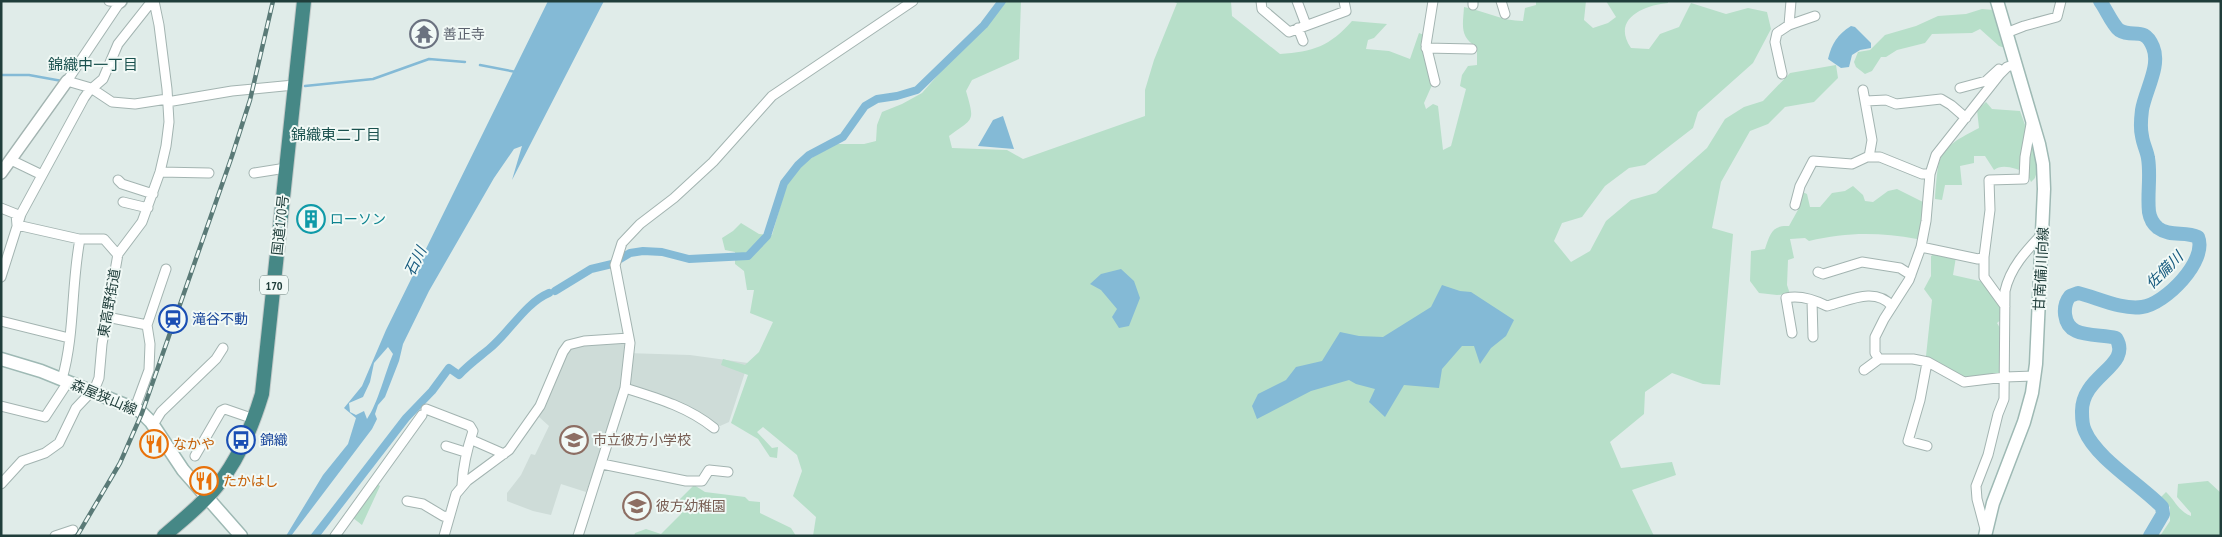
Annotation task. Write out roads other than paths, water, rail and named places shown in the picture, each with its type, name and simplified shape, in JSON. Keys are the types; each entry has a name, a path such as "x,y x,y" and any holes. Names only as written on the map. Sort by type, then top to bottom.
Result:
{"highway":[{"name":"国道170号","path":"164,536 207,497 232,465 254,419 262,394 304,1"}],"main road":[{"name":"甘南備川向線","path":"1985,534 1993,503 2029,407 2035,376 2042,234 2043,164 2032,119 2013,64 1997,1"},
{"name":"森屋狭山線","path":"1,359 28,366 92,390 135,408 142,413 152,424 183,470 241,536"}],"street":[{"path":"1,277 17,225 84,98 103,79 118,44 142,12 153,1"},
{"name":"東高野街道","path":"1,484 22,462 45,452 59,443 76,408 95,388 100,378 107,317 118,255 142,222 148,208 160,172 169,122 159,24 153,1"},
{"path":"578,536 625,388 630,360 629,338 615,265 617,253 628,235 674,198 713,162 772,96 914,1"},
{"path":"1261,1 1262,9 1289,32 1346,11 1344,1"},
{"path":"1297,1 1303,41"},
{"path":"1433,1 1426,48 1435,82"},
{"path":"1501,1 1506,14"},
{"path":"2006,33 2057,17 2061,1"},
{"path":"1,173 68,81 116,2"},
{"path":"1789,25 1794,2"},
{"path":"1782,74 1775,42 1777,33 1786,29 1789,25 1815,16"},
{"path":"1426,48 1472,49"},
{"path":"1960,88 1986,81 2003,65 2008,62 2013,64"},
{"path":"1879,358 1875,353 1876,337 1911,275 1921,247 1926,221 1930,174 1939,150 2000,74 2013,64"},
{"path":"68,81 91,89 105,99 119,103 135,104 294,85"},
{"path":"1863,90 1872,140 1869,157"},
{"path":"1866,101 1886,100 1896,104 1941,99 1966,118"},
{"path":"2005,307 1984,277 1984,257 1990,210 1989,180 2024,178 2025,157 2032,119"},
{"path":"1795,204 1800,186 1813,161 1852,164 1869,157 1880,157 1922,174 1930,174"},
{"path":"11,160 42,175"},
{"path":"254,174 286,168"},
{"path":"160,172 209,173"},
{"path":"118,180 122,184 153,194"},
{"path":"123,202 148,208"},
{"path":"1,208 16,214 17,225"},
{"path":"17,225 80,239 104,239 118,255"},
{"path":"1985,534 1976,486 1988,455 1998,414 2004,399 2005,291 2007,283 2022,255 2042,234"},
{"path":"1,406 45,416 65,380 76,259 80,239"},
{"path":"1921,247 1978,258 1984,257"},
{"path":"1818,272 1823,274 1862,262 1900,268 1911,275"},
{"path":"135,408 149,370 150,344 148,325 166,269"},
{"path":"1792,333 1786,298 1812,301 1827,306 1852,298 1875,296 1881,297 1892,306"},
{"path":"1812,301 1813,337"},
{"path":"107,317 148,325"},
{"path":"1,321 69,338"},
{"path":"444,536 456,494 462,486 504,454 540,406 568,344 629,338"},
{"path":"152,424 160,412 216,359 223,348"},
{"path":"1864,370 1879,358 1914,359 1930,362 1964,382 2005,377 2035,376"},
{"path":"1927,446 1908,441 1920,400 1926,368 1930,362"},
{"path":"625,388 688,411 714,428"},
{"path":"195,456 205,447 221,411 224,409 254,419"},
{"path":"335,536 424,412 470,426 473,431 472,440 467,445 465,452 462,486"},
{"path":"472,440 504,454"},
{"path":"446,446 465,452"},
{"path":"602,464 686,481 702,481 709,470 728,472"},
{"path":"407,501 423,504 442,516 449,517"},
{"path":"55,536 74,530"}],"water":[{"path":"548,1 604,1 512,180 522,146 514,149 494,178 429,291 403,344 399,361 385,397 378,405 375,414 377,419 372,429 291,536 286,536 323,475 348,444 356,418 344,408 362,386 386,330","holes":["388,347 393,354 378,396 367,419 364,411 356,415 350,412 349,403 363,397 370,382 374,363"]},
{"path":"1851,26 1855,27 1871,43 1871,48 1860,50 1852,55 1849,67 1841,68 1828,59 1831,48 1836,40"},
{"path":"1003,116 1014,149 978,146 993,120"},
{"path":"1121,269 1134,281 1140,298 1129,326 1119,328 1112,317 1117,309 1101,290 1090,284 1101,274"},
{"path":"1442,285 1460,291 1471,292 1514,320 1506,336 1491,348 1480,364 1474,346 1462,346 1442,369 1439,388 1404,385 1385,417 1369,402 1375,389 1349,380 1311,391 1257,419 1252,406 1258,394 1286,380 1296,367 1322,361 1340,332 1359,336 1383,337 1431,307"}],"waterway":[{"path":"620,259 630,253 643,251 662,252 689,259 748,256 767,236 784,183 798,165 809,155 843,137 865,106 877,99 917,90 984,25 1002,1"},
{"name":"佐備川","path":"2100,1 2119,30 2146,36 2150,40 2155,54 2154,70 2142,110 2141,123 2149,165 2149,212 2151,219 2163,231 2198,237 2199,247 2197,258 2182,280 2162,298 2151,304 2142,307 2126,307 2078,293 2070,296 2065,310 2068,324 2076,331 2116,338 2119,348 2118,356 2089,389 2084,399 2083,424 2085,431 2099,451 2162,507 2163,514 2150,536"},
{"path":"305,86 373,79 429,59 465,62"},
{"path":"480,65 516,72"},
{"path":"1,75 29,75 62,81"},
{"path":"555,291 591,269 612,264"},
{"path":"315,536 406,418 432,391 449,368 459,375 496,342 532,304 549,293"}],"railway":[{"path":"77,536 120,463 142,413 250,100 273,1"}],"place":[{"name":"善正寺","path":"424,34"},
{"name":"ローソン","path":"311,219"},
{"name":"滝谷不動","path":"173,319"},
{"name":"錦織","path":"241,440"},
{"name":"市立彼方小学校","path":"574,440"},
{"name":"なかや","path":"154,444"},
{"name":"たかはし","path":"204,481"},
{"name":"彼方幼稚園","path":"637,506"}],"district":[{"name":"錦織中一丁目","path":"93,64"},
{"name":"錦織東二丁目","path":"336,134"}],"water label":[{"name":"石川","path":"415,261"}]}
